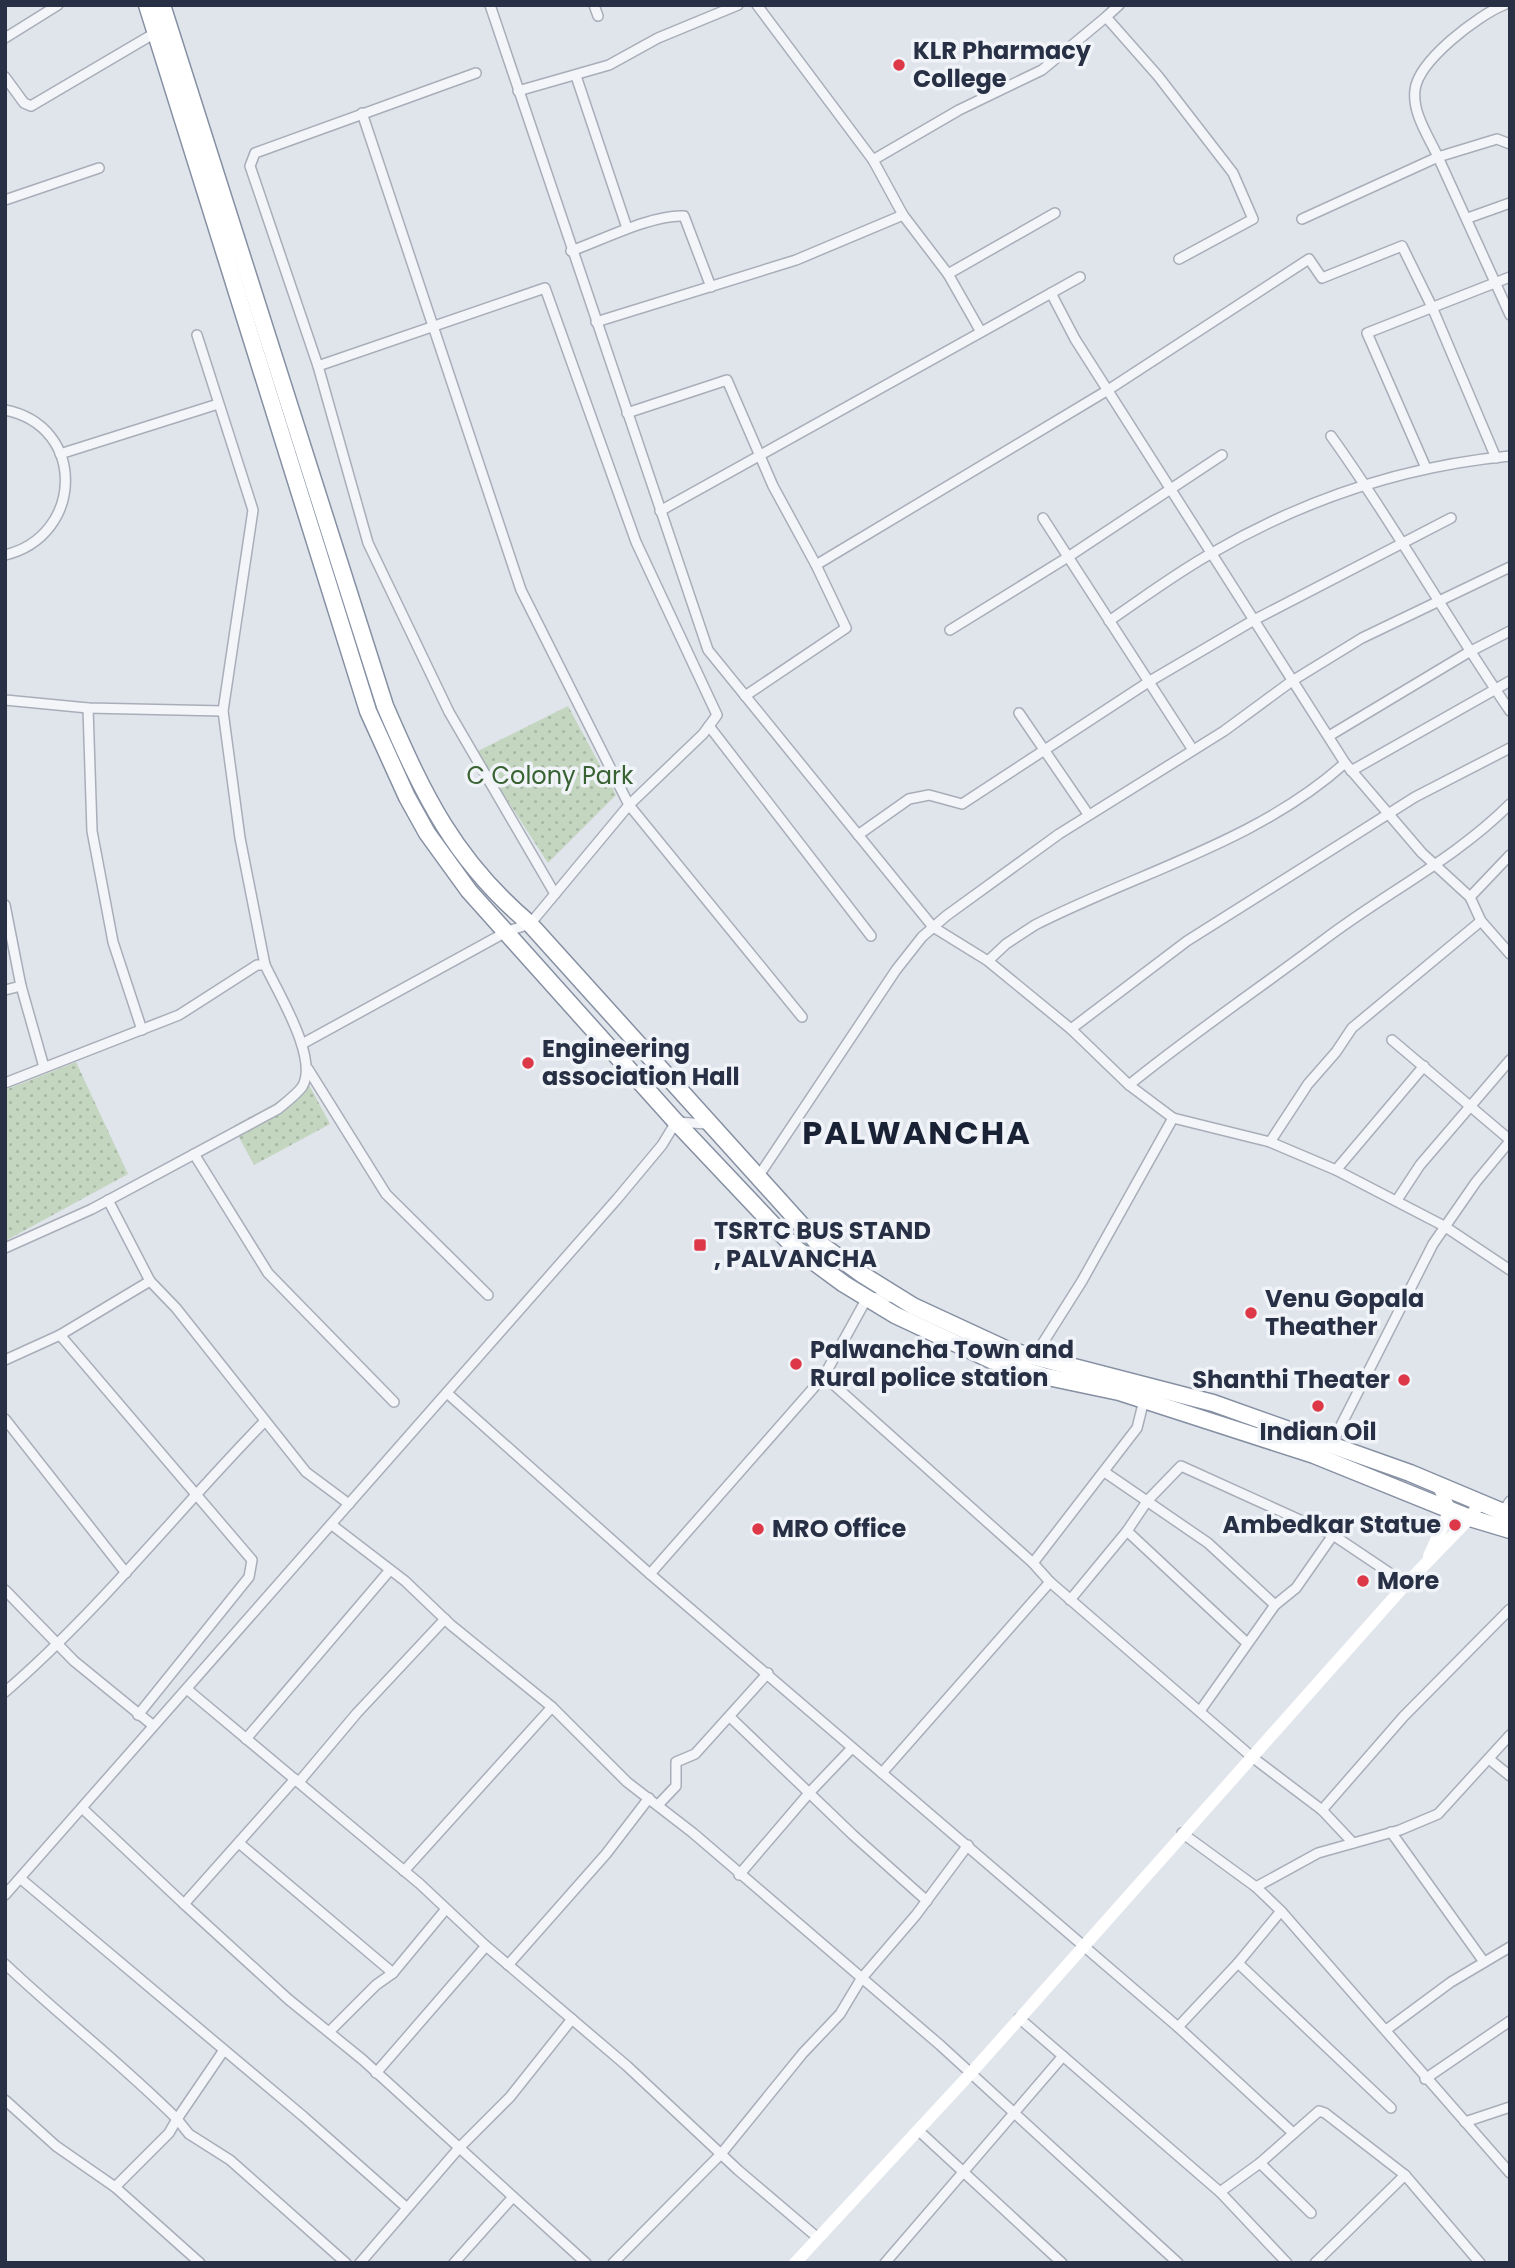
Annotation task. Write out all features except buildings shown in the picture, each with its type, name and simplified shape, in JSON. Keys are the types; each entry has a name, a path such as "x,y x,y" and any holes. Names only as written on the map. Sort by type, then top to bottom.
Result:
{"highway":[{"path":"147,5 369,711 426,833 469,891 508,931 676,1122 795,1248 867,1298 895,1315 991,1360 1144,1400 1314,1455 1470,1518 1510,1530"},
{"path":"162,5 385,706 422,791 444,828 489,887 530,924 707,1124 816,1241 899,1297 964,1330 1033,1359 1213,1404 1507,1510"}],"street":[{"path":"5,38 58,5"},
{"path":"490,5 708,650 745,696 933,927 988,961 1071,1029 1129,1085 1173,1118 1270,1142 1336,1170 1397,1200 1508,1264"},
{"path":"594,5 598,16"},
{"path":"518,91 576,76 738,5"},
{"path":"757,5 873,160 903,215 948,274 981,332"},
{"path":"873,160 959,110 1042,70 1119,5"},
{"path":"1504,5 1493,7 1459,32 1430,64 1415,88 1417,111 1510,315"},
{"path":"1106,17 1158,76 1233,173 1253,219 1179,260"},
{"path":"5,77 24,103 31,106 155,33"},
{"path":"476,74 255,153 250,166 318,366 368,542 449,712 555,894"},
{"path":"576,76 627,228"},
{"path":"362,113 521,590 629,806 802,1017"},
{"path":"1302,219 1438,157 1497,139 1510,144"},
{"path":"5,200 99,168"},
{"path":"1468,218 1510,203"},
{"path":"948,274 1055,213"},
{"path":"596,322 796,260 903,215"},
{"path":"571,251 620,234 627,228 684,216 710,287"},
{"path":"816,565 1108,390 1309,259 1322,278 1402,246 1432,307 1496,458"},
{"path":"660,511 1080,277"},
{"path":"1426,468 1367,333 1510,277"},
{"path":"302,1045 508,931 530,924 629,806 717,715 710,694 694,670 636,542 545,288 318,366"},
{"path":"1051,293 1075,339 1348,766 1388,816 1470,897 1481,921 1510,954"},
{"path":"197,335 218,404 244,472 253,510 223,711 240,838 265,965 302,1045 308,1069 386,1194 488,1295"},
{"path":"627,413 727,380 762,455 773,486 816,565 846,628 745,696"},
{"path":"60,454 218,404"},
{"path":"5,410 22,415 41,427 60,454 66,486 57,518 36,542 5,555"},
{"path":"1331,436 1366,485 1469,652 1510,711"},
{"path":"950,630 1222,456"},
{"path":"1109,621 1212,553 1321,500 1426,468 1510,456"},
{"path":"1043,518 1193,750"},
{"path":"858,835 909,799 929,794 962,804 1150,681 1254,620 1451,518"},
{"path":"758,1177 896,970 933,927 1005,870 1088,814 1193,750 1292,681 1362,638 1510,567"},
{"path":"1329,736 1469,652 1510,631"},
{"path":"988,961 1035,925 1080,902 1174,862 1277,811 1348,766 1510,681"},
{"path":"5,700 88,708 223,711"},
{"path":"88,708 92,831 113,942 142,1030"},
{"path":"1019,713 1088,814"},
{"path":"709,726 871,936"},
{"path":"1071,1029 1187,941 1415,797 1510,748"},
{"path":"1129,1085 1191,1035 1287,969 1325,939 1437,866 1480,833 1510,804"},
{"path":"1470,897 1510,855"},
{"path":"5,905 21,986 44,1067"},
{"path":"1270,1142 1308,1084 1336,1052 1352,1028 1481,921"},
{"path":"5,1083 179,1015 250,969 265,965"},
{"path":"5,990 21,986"},
{"path":"1331,1445 1444,1226 1510,1140 1392,1040"},
{"path":"1397,1200 1420,1166 1510,1060"},
{"path":"1336,1170 1424,1066"},
{"path":"5,1248 108,1200 278,1110 302,1087 308,1069"},
{"path":"1033,1359 1082,1281 1173,1118"},
{"path":"5,1895 188,1690 632,1181 662,1145 676,1122 707,1124"},
{"path":"194,1154 268,1273 394,1402"},
{"path":"108,1200 150,1281 176,1308 306,1472 349,1504"},
{"path":"5,1360 60,1335 150,1281"},
{"path":"650,1574 824,1376 867,1298 899,1297"},
{"path":"60,1335 252,1560 253,1570 138,1715"},
{"path":"824,1376 1033,1563 1070,1600 1252,1756 1322,1810 1353,1843"},
{"path":"447,1392 650,1574 1178,2027 1292,2133"},
{"path":"1033,1563 1106,1473 1137,1429 1144,1400"},
{"path":"5,1419 126,1573"},
{"path":"5,1692 57,1644 126,1573 196,1492 264,1422"},
{"path":"1070,1600 1127,1531 1148,1500 1181,1466 1332,1535 1406,1584"},
{"path":"1106,1473 1208,1543 1275,1605"},
{"path":"1426,1563 1450,1510 1437,1483"},
{"path":"795,2263 919,2131 1182,1833 1406,1584 1470,1518 1480,1502"},
{"path":"332,1525 390,1570 552,1707 657,1805 1014,2111 1178,2263"},
{"path":"1127,1531 1247,1643"},
{"path":"1200,1711 1275,1605 1296,1588 1332,1535"},
{"path":"246,1739 390,1570"},
{"path":"882,1773 1050,1582"},
{"path":"5,1590 57,1644 150,1723"},
{"path":"1322,1810 1404,1716 1510,1609"},
{"path":"184,1904 445,1619"},
{"path":"657,1805 676,1786 676,1762 695,1754 768,1673"},
{"path":"188,1690 404,1871 818,2238"},
{"path":"404,1871 552,1707"},
{"path":"730,1717 853,1835 927,1901"},
{"path":"1256,1887 1318,1853 1391,1832 1438,1814 1510,1735"},
{"path":"739,1875 810,1792 852,1748"},
{"path":"1489,1759 1510,1776"},
{"path":"508,1965 606,1854 649,1798"},
{"path":"82,1808 184,1904 586,2263"},
{"path":"1391,1832 1485,1962"},
{"path":"1182,1833 1256,1887 1281,1911 1357,2001 1386,2030 1425,2079 1510,2173"},
{"path":"239,1843 393,1973"},
{"path":"612,2263 721,2154 803,2053 840,2014 861,1979 927,1901 968,1845"},
{"path":"21,1880 407,2208"},
{"path":"329,2032 376,1985 393,1973 446,1909"},
{"path":"1178,2027 1238,1963 1281,1911"},
{"path":"376,2073 486,1946"},
{"path":"1386,2030 1451,1982 1510,1947"},
{"path":"1238,1963 1391,2108"},
{"path":"5,1964 86,2039 128,2070 177,2119 188,2134 230,2160 346,2263"},
{"path":"1020,2018 1220,2192 1287,2263"},
{"path":"360,2263 459,2148 510,2097 572,2019"},
{"path":"1425,2079 1510,2021"},
{"path":"115,2188 169,2133 224,2050"},
{"path":"886,2263 1063,2056"},
{"path":"5,2100 56,2146 115,2188 200,2263"},
{"path":"1465,2122 1510,2107"},
{"path":"1220,2192 1260,2163 1319,2111 1405,2175 1480,2263"},
{"path":"919,2131 1062,2263"},
{"path":"1260,2163 1311,2213"},
{"path":"1315,2263 1405,2175"},
{"path":"454,2263 513,2197"}],"green space":[{"name":"C Colony Park","path":"568,706 616,795 548,863 476,752"},
{"path":"76,1062 128,1174 5,1241 5,1090"},
{"path":"309,1085 330,1124 254,1165 233,1126"}],"place":[{"name":"KLR Pharmacy College","path":"899,65"},
{"name":"Engineering association Hall","path":"528,1063"},
{"name":"TSRTC BUS STAND , PALVANCHA","path":"700,1245"},
{"name":"Venu Gopala Theather","path":"1251,1313"},
{"name":"Palwancha Town and Rural police station","path":"796,1364"},
{"name":"Shanthi Theater","path":"1404,1380"},
{"name":"Indian Oil","path":"1318,1406"},
{"name":"Ambedkar Statue","path":"1455,1525"},
{"name":"MRO Office","path":"758,1529"},
{"name":"More","path":"1363,1581"}],"district":[{"name":"PALWANCHA","path":"917,1133"}]}
